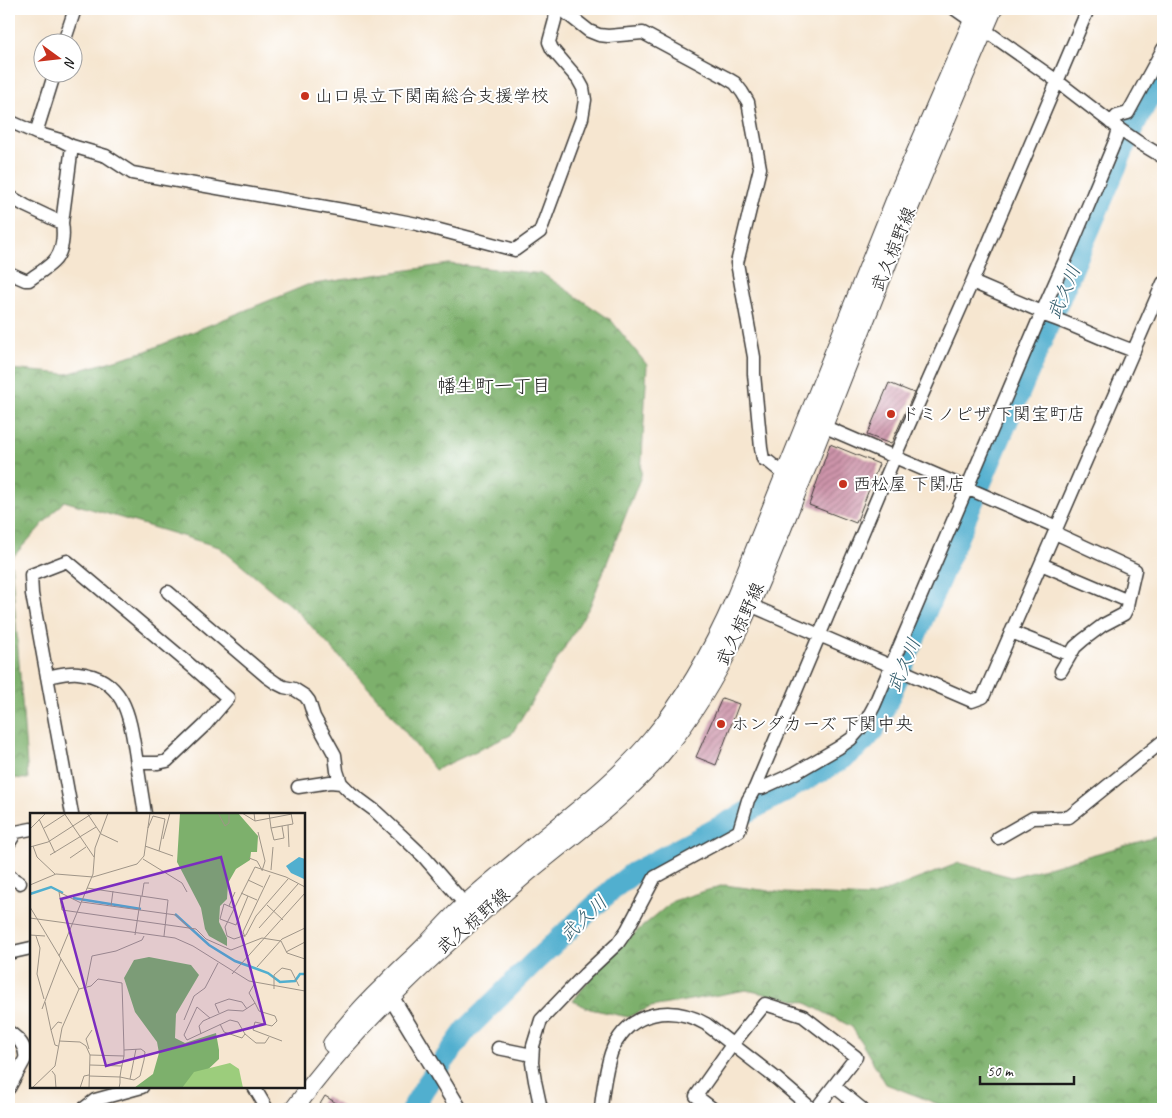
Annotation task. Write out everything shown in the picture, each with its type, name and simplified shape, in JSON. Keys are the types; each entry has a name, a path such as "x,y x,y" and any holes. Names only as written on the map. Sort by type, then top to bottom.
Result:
{"main road":[{"name":"武久椋野線","path":"294,1109 311,1085 423,948 636,782 666,748 695,709 717,674 750,605 896,198 979,19 993,9"},
{"name":"武久椋野線","path":"471,910 527,852 587,804 624,770 652,740 680,701 721,631 784,474 815,423"},
{"name":"武久椋野線","path":"305,1079 352,1019 388,991"},
{"path":"283,1109 298,1088"}],"street":[{"path":"67,32 75,9"},
{"path":"9,121 72,146 106,156 132,173 417,224 515,250 540,232 582,118 586,100 578,79 552,49 549,42 556,9"},
{"path":"561,9 589,31 599,35 643,33 735,83 748,102 760,168 737,263 754,357 763,459 784,474"},
{"path":"955,9 979,19 1117,128 1163,157"},
{"path":"541,1109 532,1055 536,1032 541,1020 618,943 655,877 739,831 748,800 756,788 895,456 972,282 1088,9"},
{"path":"756,788 762,788 795,773 838,748 851,739 867,719 892,666 1109,156 1116,139 1117,116 1128,113 1163,49"},
{"path":"36,133 52,82"},
{"path":"9,273 25,280 30,280 55,261 62,245 64,233 62,223 72,146"},
{"path":"9,196 62,223"},
{"path":"972,282 1134,352"},
{"path":"750,605 972,701 984,697 1163,283"},
{"path":"815,423 985,496 1136,570 1124,614 1103,624 1075,647 1061,672"},
{"path":"72,813 32,594 31,575 67,561 228,698 205,725 167,761 137,763"},
{"path":"1042,564 1128,601"},
{"path":"168,592 266,676 276,683 294,689 305,696 335,755 341,783 374,810 424,857 471,910"},
{"path":"1011,632 1070,655"},
{"path":"47,677 75,673 99,679 121,698 128,715 145,813"},
{"path":"998,838 1033,818 1069,817 1163,741"},
{"path":"298,787 330,782 341,783"},
{"path":"9,843 16,832 30,829"},
{"path":"9,876 20,883"},
{"path":"9,953 30,948"},
{"path":"388,991 459,1109"},
{"path":"713,1109 696,1096 732,1045 765,1004 803,1016 856,1057 816,1109"},
{"path":"602,1109 612,1050 624,1031 630,1026 648,1016 663,1012 695,1017 706,1024 812,1109"},
{"path":"9,1032 21,1042 29,1054 9,1088"},
{"path":"498,1048 532,1055"},
{"path":"834,1086 862,1109"},
{"path":"83,1109 95,1100 138,1088"},
{"path":"255,1088 267,1109"}],"green space":[{"path":"449,264 543,274 611,320 647,365 641,476 590,606 511,735 435,770 384,705 298,612 219,547 64,501 11,559 28,779 9,778 9,369 67,374 146,351 307,285"},
{"path":"1163,835 1163,1109 951,1109 886,1084 852,1027 804,1002 746,990 651,1007 628,1017 590,1009 573,1001 602,963 673,901 724,885 785,893 871,897 959,863 1012,877"}],"building":[{"name":"ドミノピザ 下関宝町店","path":"889,383 914,393 891,444 867,435"},
{"name":"西松屋 下関店","path":"830,444 879,464 856,523 809,505"},
{"name":"ホンダカーズ 下関中央","path":"722,698 739,704 716,765 696,757"},
{"path":"325,1096 346,1109 317,1109"}],"waterway":[{"name":"武久川","path":"412,1109 425,1087 466,1030 534,962 615,887 633,873 829,767 855,749 876,726 1133,127 1163,72"}],"place":[{"name":"山口県立下関南総合支援学校","path":"305,96"},
{"name":"ドミノピザ 下関宝町店","path":"891,414"},
{"name":"西松屋 下関店","path":"843,484"},
{"name":"ホンダカーズ 下関中央","path":"721,724"}],"district":[{"name":"幡生町一丁目","path":"494,385"}]}
